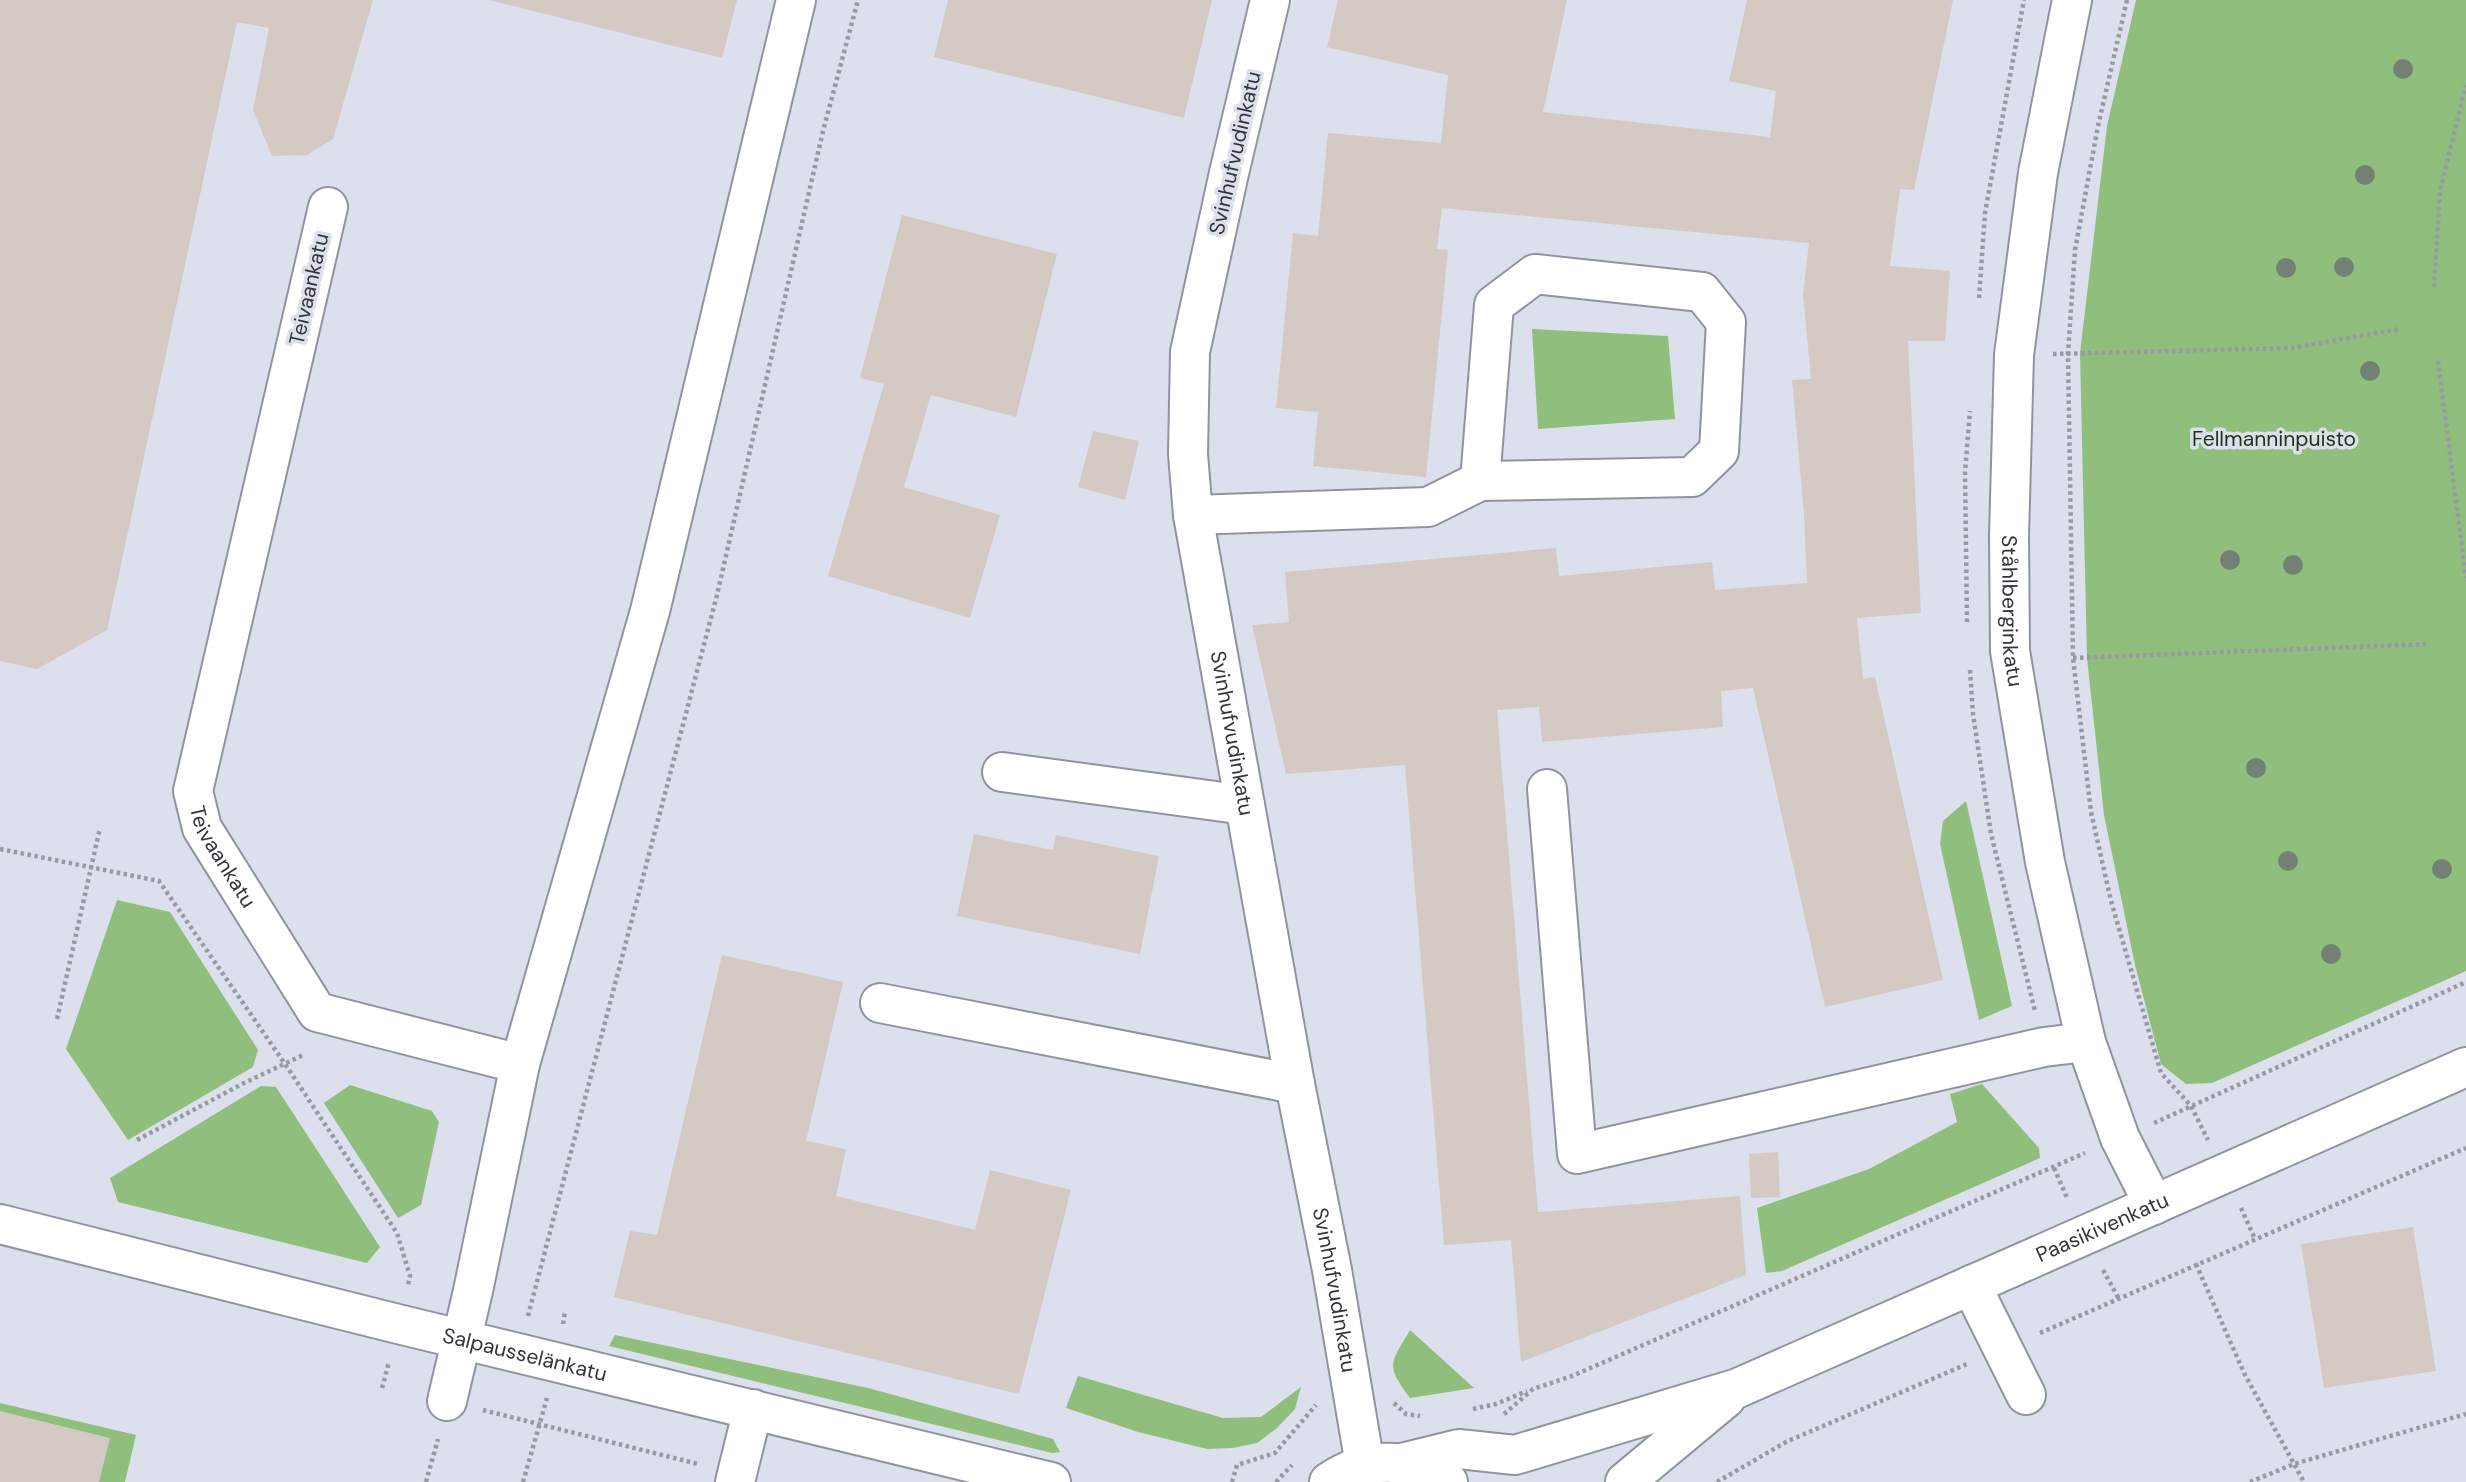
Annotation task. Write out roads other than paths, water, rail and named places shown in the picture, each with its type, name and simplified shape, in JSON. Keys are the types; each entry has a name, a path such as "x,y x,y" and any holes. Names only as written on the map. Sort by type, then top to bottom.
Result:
{"street":[{"path":"447,1401 520,1064 650,611 796,0"},
{"name":"Svinhufvudinkatu","path":"1270,0 1229,173 1191,352 1188,454 1193,515 1295,1084 1332,1270 1365,1465"},
{"name":"Ståhlberginkatu","path":"2072,0 2038,173 2014,355 2009,536 2010,651 2045,862 2086,1042 2120,1138 2154,1205"},
{"name":"Teivaankatu","path":"328,207 193,791 202,828 317,1012 520,1064"},
{"path":"1193,515 1428,507 1480,481 1692,477 1719,451 1726,323 1702,292 1535,274 1494,305 1480,481"},
{"path":"1002,772 1245,805"},
{"path":"1547,789 1577,1154 2044,1047 2086,1042"},
{"path":"880,1003 1295,1084"},
{"name":"Paasikivenkatu","path":"1402,1463 1460,1449 1515,1455 1738,1388 2466,1067"},
{"name":"Salpausselänkatu","path":"0,1224 398,1324 1051,1482"},
{"path":"1971,1286 2026,1395"},
{"name":"Paasikivenkatu","path":"1625,1482 1738,1388"},
{"path":"736,1478 753,1409"},
{"path":"1329,1482 1341,1474 1365,1465 1402,1463 1430,1471 1448,1482"}],"park label":[{"name":"Fellmanninpuisto","path":"2274,439"}]}
